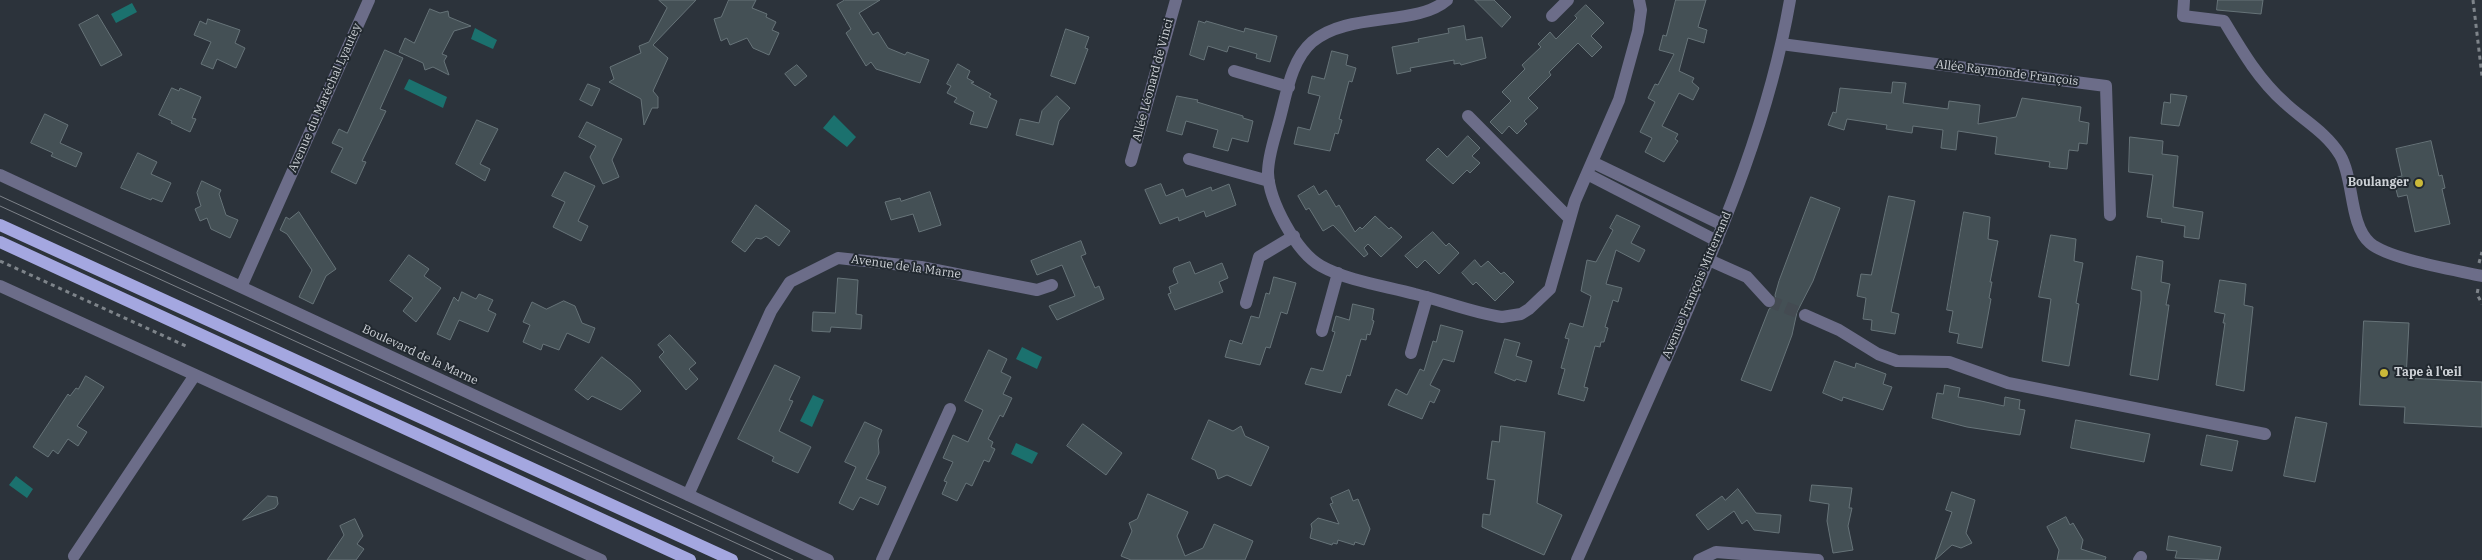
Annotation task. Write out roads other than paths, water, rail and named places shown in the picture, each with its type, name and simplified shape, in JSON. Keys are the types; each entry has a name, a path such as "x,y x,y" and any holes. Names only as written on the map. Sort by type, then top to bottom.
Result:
{"main road":[{"path":"0,225 732,560"},
{"path":"0,242 690,560"}],"street":[{"name":"Avenue du Maréchal Lyautey","path":"240,287 369,0"},
{"name":"Allée Léonard de Vinci","path":"1131,161 1176,0"},
{"path":"1447,0 1425,12 1350,24 1322,35 1300,54 1269,162 1269,181 1273,199 1294,236 1313,260 1338,273 1502,317 1521,314 1550,289 1570,219 1619,100 1638,31 1639,0"},
{"path":"1552,16 1568,0"},
{"name":"Avenue François Mitterrand","path":"1577,560 1723,225 1756,137 1781,44 1790,0"},
{"path":"2184,0 2183,16 2224,21 2249,63 2284,103 2328,138 2341,156 2360,230 2368,242 2377,249 2482,276"},
{"name":"Allée Raymonde François","path":"1781,44 2106,86 2110,214"},
{"path":"1234,71 1289,88"},
{"path":"1468,116 1570,219"},
{"path":"1189,159 1269,181"},
{"path":"1590,168 1723,225"},
{"path":"1590,168 1717,240"},
{"name":"Boulevard de la Marne","path":"0,175 828,560"},
{"path":"1246,303 1259,257 1294,236"},
{"name":"Avenue de la Marne","path":"688,495 771,311 790,282 838,258 921,267 1037,290 1052,286"},
{"path":"1709,260 1747,277 1769,301"},
{"path":"1322,331 1338,273"},
{"path":"0,286 601,560"},
{"path":"1411,353 1427,297"},
{"path":"1805,315 1839,330 1878,354 1896,361 1949,362 2008,383 2265,434"},
{"path":"74,556 195,375"},
{"path":"882,560 950,409"},
{"path":"1699,560 1716,552 1818,560"}],"tunnel":[{"path":"1769,301 1805,315"}],"tram line":[{"path":"0,196 793,560"},
{"path":"0,206 773,560"}],"place":[{"name":"Boulanger","path":"2419,183"},
{"name":"Tape à l'œil","path":"2384,373"}]}
